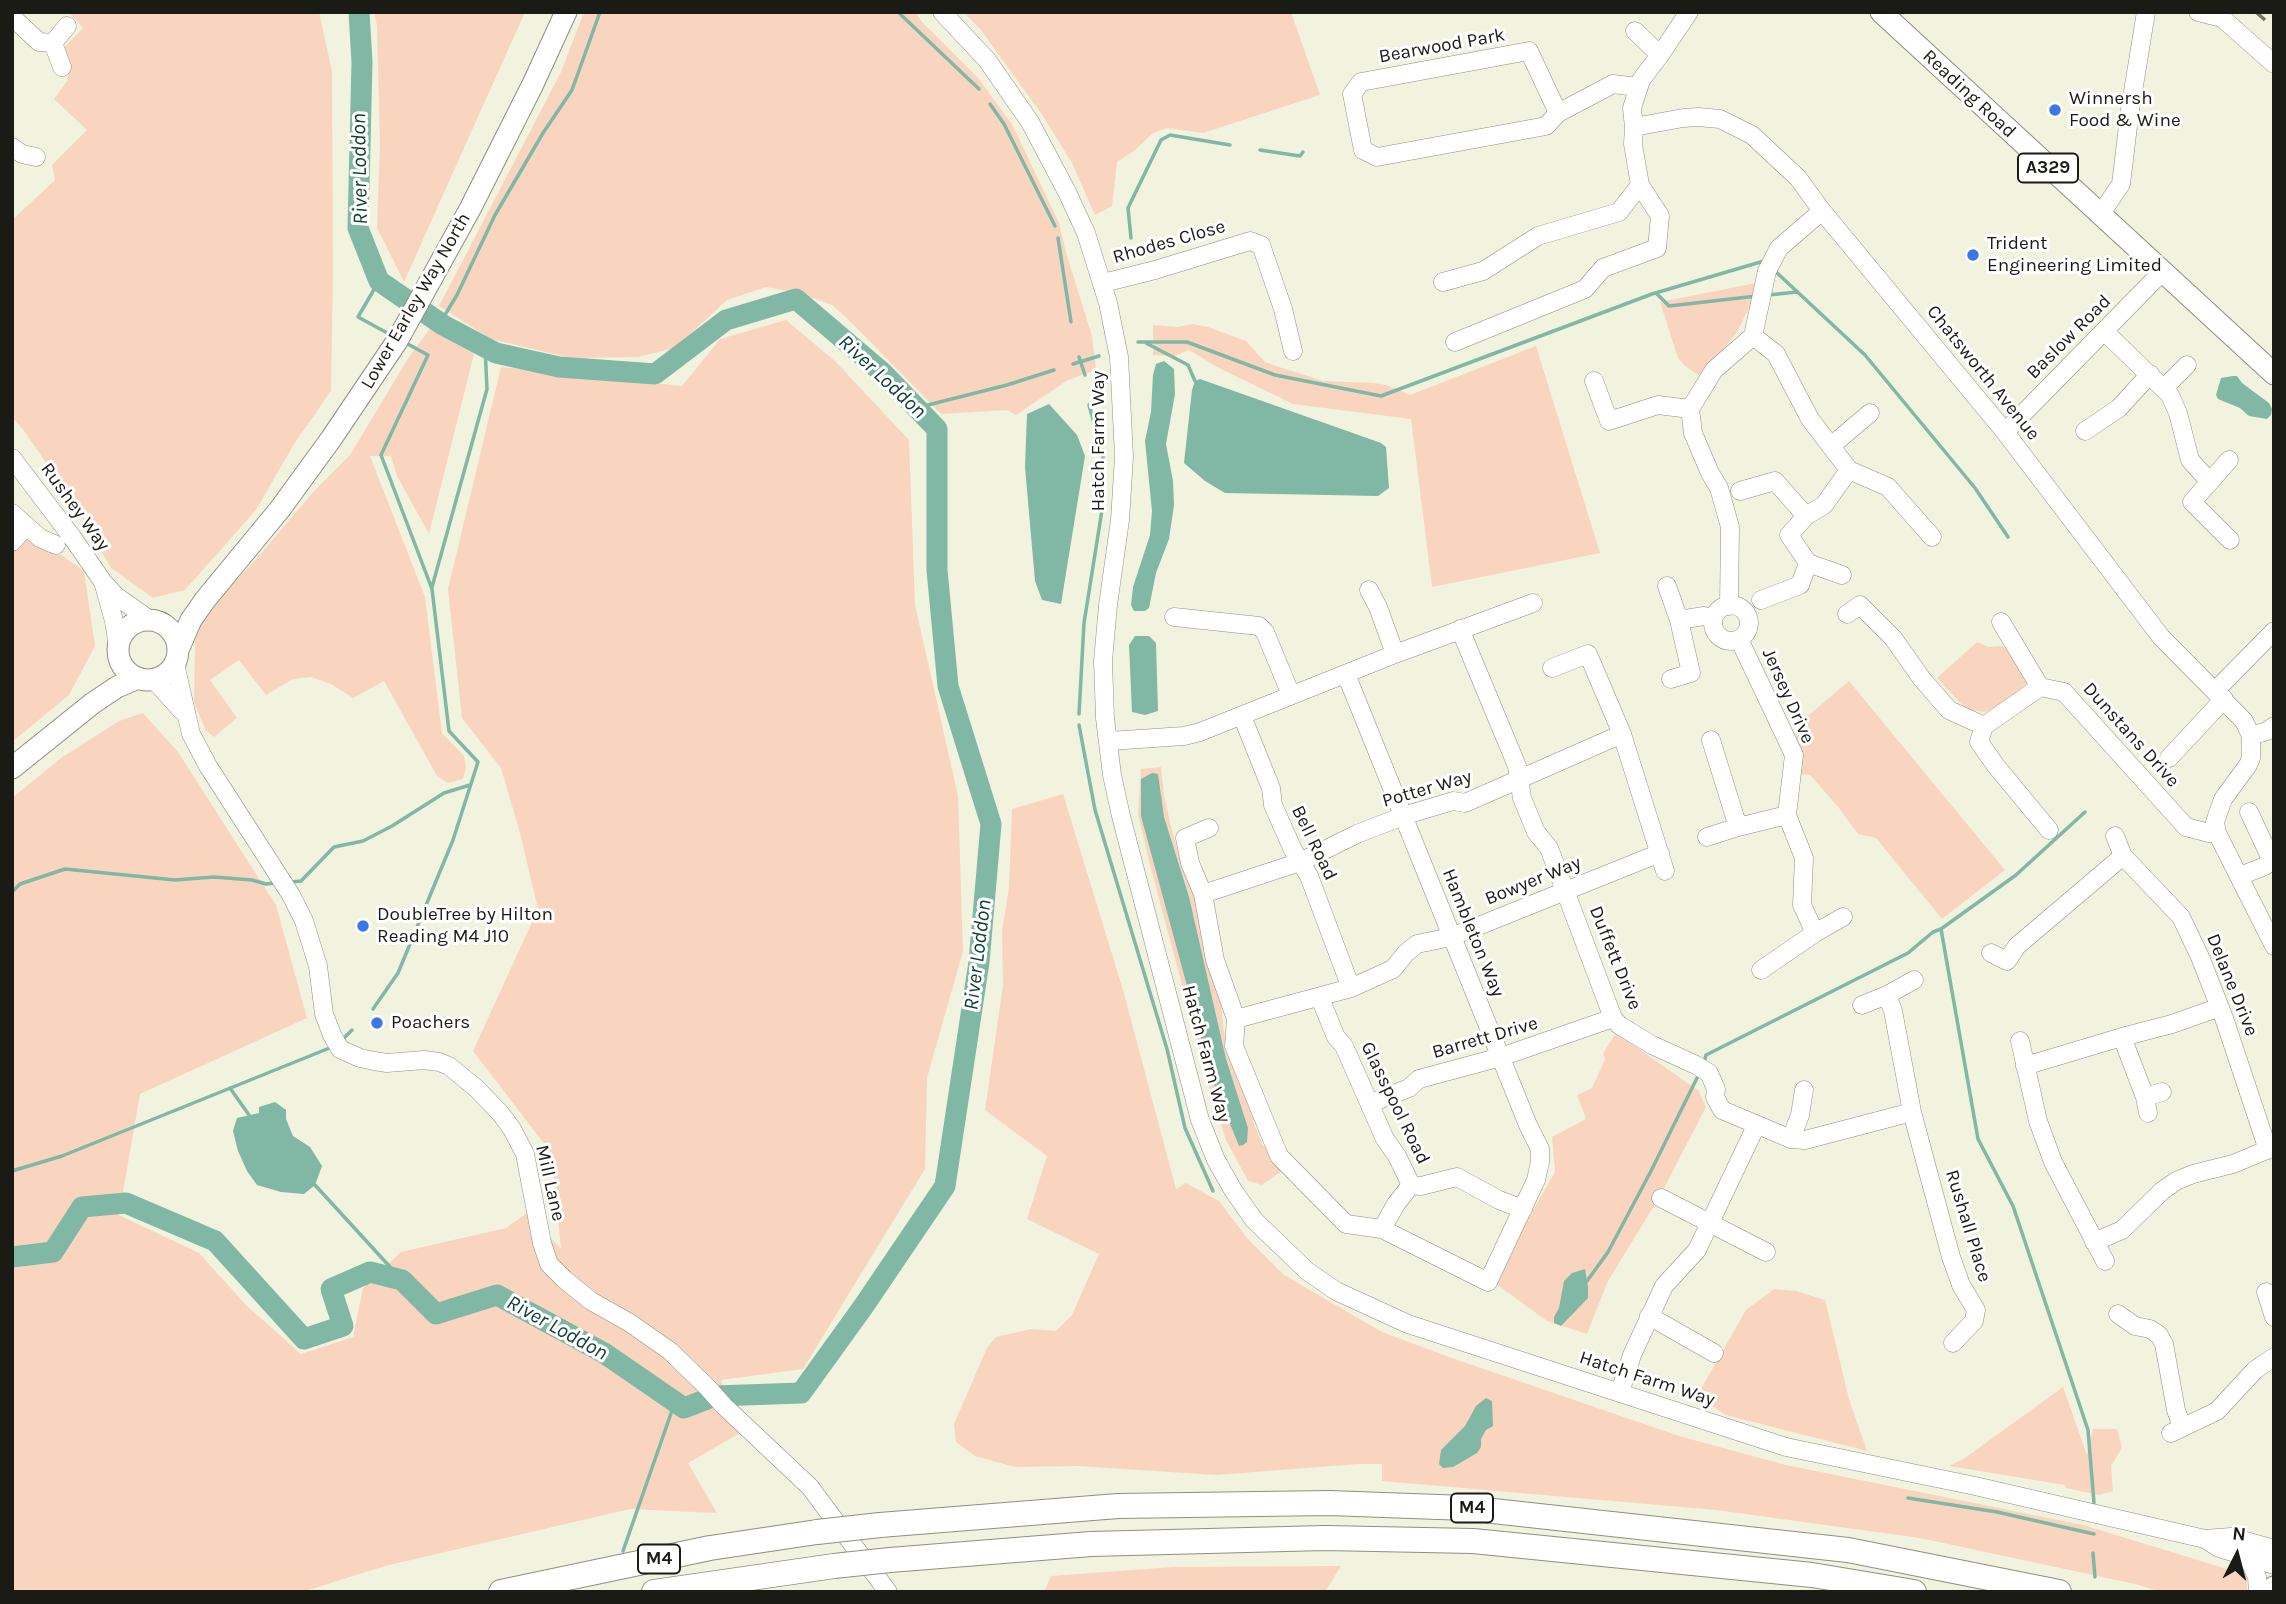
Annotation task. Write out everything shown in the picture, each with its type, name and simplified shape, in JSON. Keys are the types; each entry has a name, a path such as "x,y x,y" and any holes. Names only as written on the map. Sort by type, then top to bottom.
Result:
{"highway":[{"name":"M4","path":"501,1592 710,1548 880,1525 1118,1506 1329,1503 1466,1508 1848,1550 2059,1592"},
{"name":"M4","path":"654,1592 890,1560 1091,1544 1325,1538 1473,1541 1812,1574 1914,1592"}],"main road":[{"name":"Lower Earley Way North","path":"177,657 191,620 280,509 397,341 470,209 566,12"},
{"name":"Reading Road","path":"1881,12 2274,374"},
{"name":"Lower Earley Way North","path":"155,621 205,600"},
{"path":"12,768 93,702 117,687 170,671 177,657 173,634 155,621 142,620 123,632 119,653 93,702"},
{"path":"119,653 124,668 146,679"},
{"path":"2269,1592 2274,1587"}],"street":[{"name":"Hatch Farm Way","path":"942,12 987,60 1030,122 1077,212 1103,283 1119,357 1124,457 1120,520 1105,637 1104,678 1112,775 1200,1120 1216,1160 1245,1208 1264,1230 1307,1271 1336,1291 1408,1324 1750,1436 1812,1454 1975,1486 2205,1539 2231,1537 2274,1549"},
{"path":"1455,342 1585,289 1603,268 1657,248 1660,216 1640,185 1633,144 1632,108 1637,87 1689,12"},
{"path":"2100,215 2121,184 2146,12"},
{"path":"2198,12 2222,18 2274,64"},
{"path":"12,17 39,42 53,43"},
{"path":"53,43 67,26"},
{"path":"1635,30 1660,55"},
{"path":"53,43 62,67"},
{"name":"Bearwood Park","path":"1558,113 1529,51 1362,82 1352,94 1363,150 1377,156 1546,126 1558,113 1613,84 1637,87"},
{"name":"Chatsworth Avenue","path":"1634,127 1698,117 1720,119 1752,135 1765,145 1798,178 1822,211 2005,432 2161,638 2244,721 2251,736"},
{"path":"12,147 22,154 36,157"},
{"path":"1443,282 1483,271 1538,236 1619,212 1640,185"},
{"path":"1679,620 1704,616 1713,618 1719,610 1729,606 1730,527 1719,488 1693,433 1690,409 1714,370 1753,336 1766,280 1779,248 1822,211"},
{"name":"Rhodes Close","path":"1103,283 1239,244 1250,242 1261,245 1283,309 1293,351"},
{"name":"Baslow Road","path":"2005,432 2162,272"},
{"path":"2104,331 2164,388 2175,404 2190,460 2210,482"},
{"path":"1753,336 1776,355 1810,419 1849,470 1888,487 1932,537"},
{"path":"2164,388 2187,365"},
{"path":"2085,431 2119,408 2150,374"},
{"path":"1594,381 1609,421 1658,405 1690,409"},
{"path":"1831,446 1870,414"},
{"name":"Rushey Way","path":"12,458 103,582 116,596 155,621"},
{"path":"2229,460 2192,502 2230,540"},
{"path":"1842,575 1808,563 1789,535 1806,516 1824,505 1849,470"},
{"path":"1740,491 1780,475 1806,516"},
{"path":"12,513 40,538 56,545"},
{"path":"12,542 26,526"},
{"path":"1761,600 1800,585 1808,563"},
{"name":"Rushey Way","path":"103,582 114,621 119,653"},
{"path":"1667,586 1679,620 1691,673 1671,680"},
{"path":"1369,590 1395,654"},
{"path":"1109,741 1200,733 1395,654 1533,603"},
{"path":"1855,603 1893,638 1922,679 1949,710 1984,726"},
{"name":"Jersey Drive","path":"1713,618 1714,630 1722,639 1739,639 1746,631 1748,620 1743,611 1729,606"},
{"path":"1174,617 1259,626 1265,632 1291,695"},
{"path":"2001,622 2040,687 1984,726 1979,742 2049,830"},
{"name":"Duffett Drive","path":"1460,629 1517,766 1522,798 1536,832 1549,848 1613,1018 1619,1025 1632,1035 1709,1073 1716,1088 1715,1097 1723,1110 1791,1139 1805,1140 1912,1112"},
{"path":"2169,758 2274,631"},
{"name":"Jersey Drive","path":"1739,639 1794,755 1787,815 1804,858 1802,905 1815,933"},
{"path":"1552,668 1588,654 1622,734 1665,871"},
{"name":"Mill Lane","path":"177,657 185,714 191,734 304,920 318,966 324,1014 336,1042 360,1058 374,1061 387,1063 424,1059 439,1062 449,1066 476,1088 501,1114 525,1154 542,1243 549,1264 591,1301 630,1323 670,1351 810,1487 888,1592"},
{"name":"Hambleton Way","path":"1346,674 1540,1149 1536,1180 1488,1282 1382,1229"},
{"name":"Mill Lane","path":"146,679 185,714"},
{"name":"Dunstans Drive","path":"2040,687 2064,692 2186,827 2217,833"},
{"name":"Bell Road","path":"1242,716 1271,788 1273,805 1293,850 1309,876 1351,988"},
{"path":"2274,726 2251,736 2251,758 2222,799 2215,822 2217,833 2274,946"},
{"name":"Potter Way","path":"1203,894 1300,862 1357,834 1403,816 1453,801 1465,803 1622,734"},
{"path":"1712,740 1738,827"},
{"path":"2240,876 2265,866 2271,859 2249,813"},
{"path":"1707,837 1787,815"},
{"path":"1209,828 1185,838 1190,863 1203,894 1215,960 1236,1020 1234,1046 1279,1156 1346,1223 1382,1229"},
{"name":"Delane Drive","path":"2115,836 2123,856 2181,917 2220,1007 2271,1149"},
{"name":"Bowyer Way","path":"1351,988 1393,969 1417,944 1451,936 1660,853"},
{"path":"2002,963 2017,946 2123,856"},
{"path":"1761,970 1843,917"},
{"path":"1862,1005 1914,980"},
{"path":"1236,1020 1351,988"},
{"path":"1887,995 1893,1011 1912,1112"},
{"name":"Glasspool Road","path":"1320,998 1336,1037 1345,1046 1385,1139 1411,1185 1382,1229"},
{"path":"2025,1066 2172,1024 2220,1007"},
{"name":"Barrett Drive","path":"1371,1103 1409,1088 1419,1079 1501,1057 1613,1018"},
{"path":"2122,1037 2152,1101"},
{"path":"2020,1041 2038,1121 2053,1162 2105,1261"},
{"path":"1791,1139 1800,1115 1804,1090"},
{"name":"Rushall Place","path":"1912,1112 1951,1257 1961,1285 1976,1310 1974,1321 1953,1343"},
{"path":"1620,1392 1632,1355 1664,1286 1697,1250 1756,1126"},
{"path":"2094,1242 2122,1230 2176,1181 2271,1149"},
{"path":"1411,1185 1421,1186 1457,1177 1499,1200 1523,1209"},
{"path":"1661,1198 1766,1252"},
{"path":"2266,1290 2274,1317"},
{"path":"2118,1314 2135,1326 2150,1329 2159,1335 2164,1344 2176,1410 2176,1430 2217,1411 2255,1370 2274,1357"},
{"path":"1649,1316 1714,1353"},
{"name":"Hatch Farm Way","path":"2205,1539 2219,1548 2274,1565"},
{"path":"2247,1556 2257,1577 2258,1592"}],"shaded area":[{"path":"69,12 319,12 332,71 331,391 294,444 256,510 185,590 153,598 111,568 75,505 12,417 12,220 55,180 52,165 87,130 54,99 67,81 68,71 63,49 83,28"},
{"path":"374,12 525,12 404,282 377,228 380,145 377,26"},
{"path":"584,12 915,12 978,78 1012,124 1059,223 1092,336 1096,370 1068,380 1016,415 1007,410 941,414 832,305 799,293 766,287 727,300 675,348 638,357 571,358 491,339 439,306 561,72"},
{"path":"963,12 1291,12 1320,95 1203,133 1167,128 1153,133 1117,162 1112,206 1095,215 1072,163 1043,116 981,30"},
{"path":"1756,283 1750,306 1737,332 1701,377 1685,366 1678,358 1660,302"},
{"path":"786,320 836,362 909,440 915,605 958,796 963,951 927,1078 925,1169 803,1369 721,1380 740,1433 688,1463 717,1513 630,1509 385,1566 302,1592 12,1592 12,798 61,758 119,721 143,713 178,752 276,905 307,1018 140,1094 119,1215 199,1253 246,1305 301,1354 353,1337 363,1288 401,1252 506,1228 527,1213 561,1249 552,1154 473,1051 538,909 501,768 462,718 448,589 501,367 682,386 720,339"},
{"path":"1193,324 1246,341 1265,362 1276,366 1323,381 1374,383 1410,395 1536,346 1600,553 1432,587 1411,419 1293,404 1217,367 1189,350 1174,356 1153,355 1153,325 1177,327"},
{"path":"431,327 474,354 429,534 397,476 391,456 370,456 425,597 442,733 464,756 466,768 463,779 448,783 437,776 384,681 353,698 331,684 311,677 293,679 266,695 239,660 210,680 237,718 214,737 206,731 194,702 195,641 204,618 315,490 350,455 407,360"},
{"path":"31,534 84,571 95,646 69,695 12,742 12,548"},
{"path":"1977,642 2010,650 2029,682 1994,709 1984,712 1966,709 1937,678"},
{"path":"1849,681 2005,870 1942,919 1876,838 1858,834 1810,775 1801,774 1795,727"},
{"path":"1161,767 1171,827 1182,866 1193,891 1220,992 1224,1034 1236,1071 1256,1116 1253,1121 1263,1146 1270,1148 1282,1171 1262,1185 1248,1181 1226,1140 1151,869 1138,814 1141,769"},
{"path":"1063,794 1123,990 1176,1189 1186,1183 1219,1201 1248,1239 1284,1275 1382,1332 1679,1436 1786,1465 2083,1525 2247,1575 2247,1592 2161,1592 2135,1584 1920,1538 1716,1510 1382,1481 1382,1464 1216,1475 1078,1466 1015,1467 975,1456 956,1442 954,1424 987,1348 996,1337 1031,1329 1056,1331 1072,1315 1099,1254 1027,1219 1047,1156 985,1110 1003,985 1002,932 1009,887 1012,809"},
{"path":"1616,1033 1699,1091 1706,1107 1660,1196 1608,1281 1587,1334 1547,1321 1492,1281 1555,1172 1552,1137 1586,1119 1577,1095 1592,1088 1605,1059 1603,1053"},
{"path":"1774,1289 1796,1291 1825,1300 1849,1399 1867,1451 1726,1415 1697,1396 1746,1310"},
{"path":"2063,1387 2087,1455 2093,1429 2117,1429 2122,1448 2111,1466 2113,1491 2099,1495 2066,1488 2065,1485 1949,1466 1965,1458"},
{"path":"1341,1566 1325,1592 1044,1592 1051,1576 1173,1567"}],"water":[{"path":"1164,361 1174,369 1175,394 1166,444 1173,481 1174,505 1169,539 1156,573 1149,608 1145,611 1134,611 1131,605 1133,587 1150,535 1152,511 1145,441 1151,412 1153,375 1156,364"},
{"path":"2237,376 2242,383 2269,403 2272,409 2267,419 2249,416 2240,408 2218,399 2216,395 2221,378"},
{"path":"1200,379 1381,443 1386,447 1389,488 1378,496 1225,493 1205,481 1184,463 1192,390 1195,381"},
{"path":"1049,404 1077,435 1085,456 1061,604 1042,600 1035,581 1025,467 1027,414"},
{"path":"1135,636 1149,636 1156,643 1158,711 1145,715 1132,712 1129,645"},
{"path":"1152,773 1158,774 1164,817 1189,897 1226,1059 1248,1128 1247,1142 1239,1146 1213,1082 1141,816 1141,779"},
{"path":"275,1102 286,1110 286,1119 293,1136 310,1147 322,1166 315,1185 304,1194 281,1192 257,1185 238,1151 233,1131 237,1118 259,1113 259,1107"},
{"path":"1585,1269 1588,1298 1561,1326 1554,1323 1564,1281 1572,1273"},
{"path":"1486,1398 1492,1401 1493,1426 1486,1430 1481,1439 1481,1447 1477,1453 1453,1467 1443,1468 1439,1464 1441,1450 1465,1426 1476,1406"}],"waterway":[{"name":"River Loddon","path":"12,1257 53,1252 82,1207 126,1203 215,1241 304,1339 343,1326 331,1289 370,1272 402,1280 436,1314 497,1295 604,1353 684,1408 715,1396 801,1393 945,1186 979,962 991,824 948,686 937,570 937,429 883,373 796,299 726,320 655,374 559,367 496,353 443,325 379,281 358,228 362,62 359,12"},
{"path":"440,323 457,295 495,215 543,133 572,90 600,12"},
{"path":"898,12 979,89"},
{"path":"990,104 1004,124 1055,226"},
{"path":"1131,238 1128,208 1161,140 1170,135 1230,145"},
{"path":"1260,150 1300,156 1303,152"},
{"path":"1058,238 1071,322"},
{"path":"1138,342 1187,342 1275,375 1381,396 1652,294 1764,261"},
{"path":"1775,271 1865,355 1975,488 2008,537"},
{"path":"379,281 358,317 391,335"},
{"path":"1768,295 1797,292"},
{"path":"1656,293 1669,306 1757,296"},
{"path":"373,1009 398,973 453,840 478,762 449,731 432,589 381,455 428,355 404,342"},
{"path":"1146,343 1188,365 1195,381"},
{"path":"432,587 487,389 485,347"},
{"path":"1073,364 1099,356"},
{"path":"1079,357 1085,375"},
{"path":"916,408 1054,370"},
{"path":"1079,714 1084,623 1102,510 1103,456 1089,405"},
{"path":"1079,725 1095,810 1167,1049 1185,1128 1213,1191"},
{"path":"291,882 301,881 334,847 363,841 444,793 470,785"},
{"path":"1705,1059 1706,1055 1908,953 1933,932 2016,875 2085,812"},
{"path":"12,892 20,884 65,869 175,880 214,877 276,883"},
{"path":"1941,929 1978,1139 2013,1206 2088,1430 2094,1503"},
{"path":"343,1039 352,1030"},
{"path":"12,1171 62,1156 332,1047"},
{"path":"1587,1281 1608,1252 1698,1076"},
{"path":"230,1088 249,1115"},
{"path":"315,1185 402,1280"},
{"path":"623,1551 675,1402"},
{"path":"1908,1498 1997,1512 2094,1534"},
{"path":"2093,1553 2095,1577"}],"railway":[{"path":"2256,12 2274,28"}],"place":[{"name":"Winnersh Food & Wine","path":"2055,110"},
{"name":"Trident Engineering Limited","path":"1973,255"},
{"name":"DoubleTree by Hilton Reading M4 J10","path":"363,926"},
{"name":"Poachers","path":"377,1023"}]}
